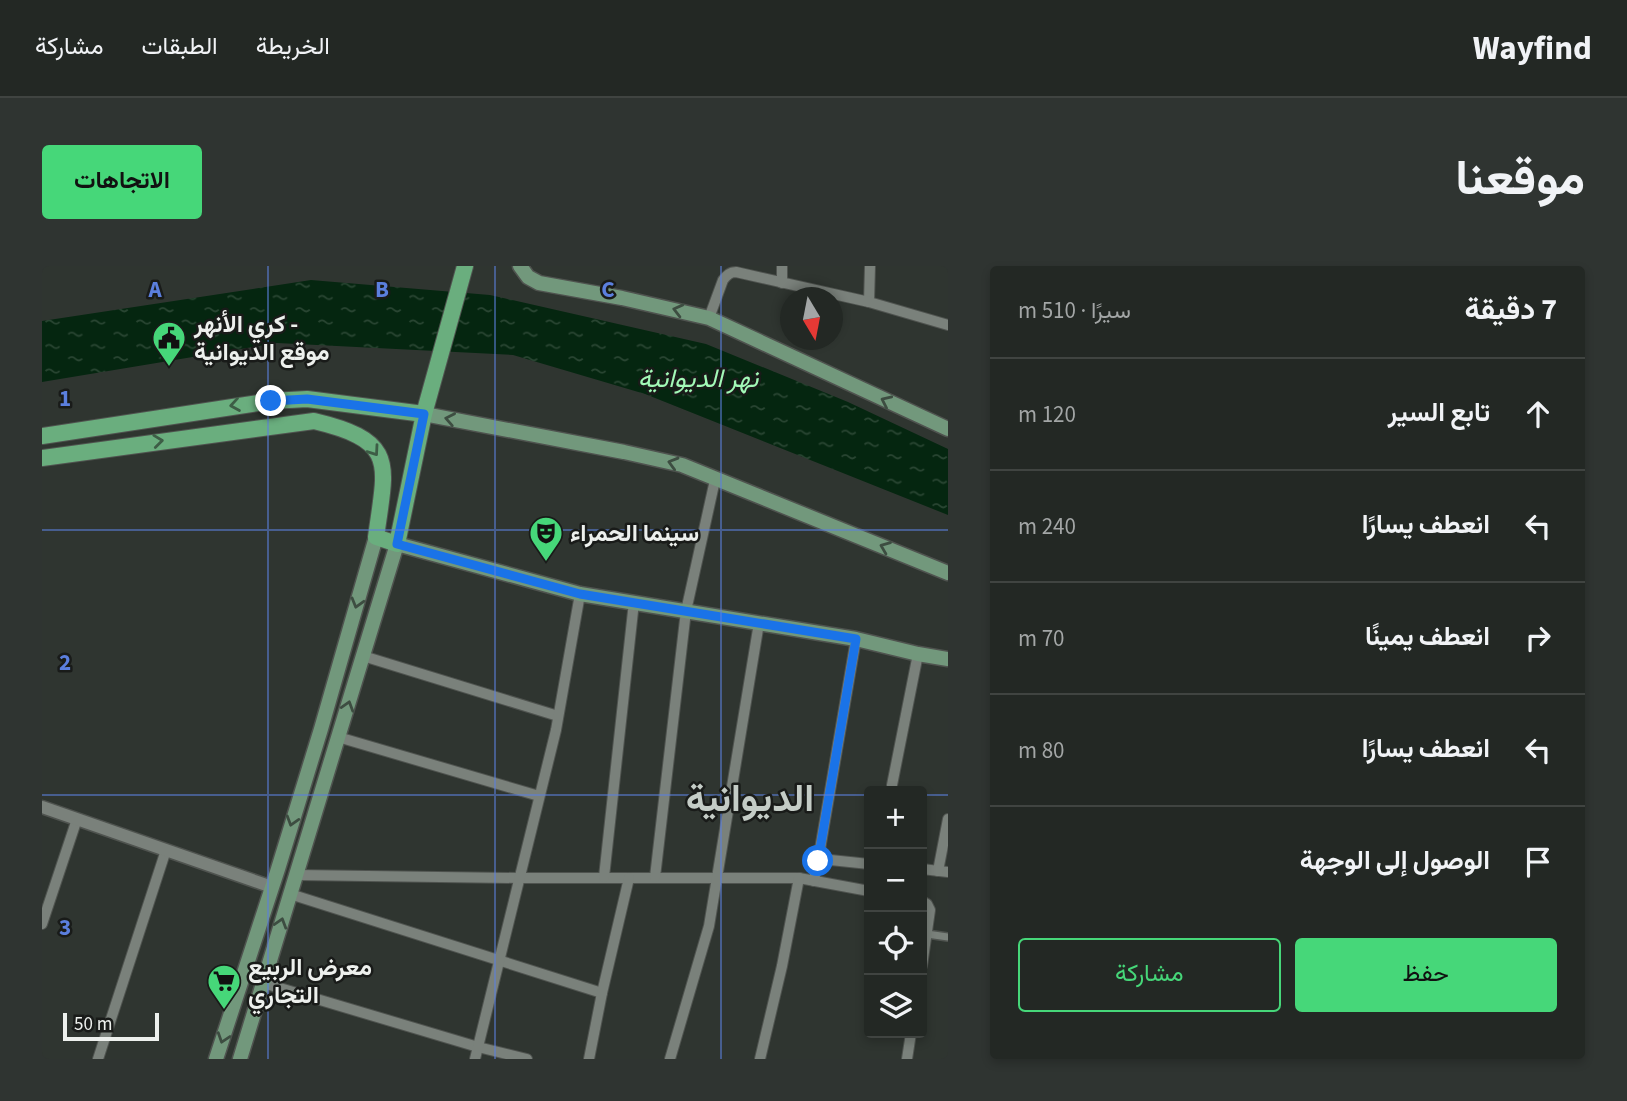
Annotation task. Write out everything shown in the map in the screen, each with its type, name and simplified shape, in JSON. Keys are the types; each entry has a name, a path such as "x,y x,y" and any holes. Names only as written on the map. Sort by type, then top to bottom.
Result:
{"main road":[{"path":"240,1059 397,544 424,414 466,266"},
{"path":"520,266 528,277 539,283 709,318 948,429"},
{"path":"42,436 243,404 307,399 424,414 682,465 948,573"},
{"path":"42,458 314,421 340,427 358,435 371,443 380,455 383,481 376,537 272,887 216,1059"},
{"path":"116,424 118,446"},
{"path":"376,537 580,594 856,639 948,659"}],"street":[{"path":"782,266 782,283"},
{"path":"869,302 870,266"},
{"path":"709,318 723,280 732,272 869,302 948,325"},
{"path":"655,877 686,611 715,480"},
{"path":"475,1059 558,716 580,594"},
{"path":"604,877 634,602"},
{"path":"670,1059 705,942 718,877 758,623"},
{"path":"814,881 856,639"},
{"path":"892,785 918,654"},
{"path":"363,656 558,716"},
{"path":"338,737 539,796"},
{"path":"42,807 272,887"},
{"path":"943,871 948,818"},
{"path":"42,924 77,819"},
{"path":"97,1059 166,850"},
{"path":"818,861 825,859 864,863"},
{"path":"296,874 519,878 799,878 864,890"},
{"path":"589,1059 629,878"},
{"path":"760,1059 799,878"},
{"path":"290,894 602,993"},
{"path":"927,904 930,910 927,934 948,937"},
{"path":"263,983 527,1059"},
{"path":"907,1059 910,1038"}],"water":[{"name":"نهر الديوانية","path":"311,280 490,295 706,344 848,402 948,449 948,515 645,394 513,355 277,343 42,382 42,321"}],"place":[{"name":"كري الأنهر - موقع الديوانية","path":"169,368"},
{"name":"سينما الحمراء","path":"546,563"},
{"name":"معرض الربيع التجاري","path":"224,1011"}],"district":[{"name":"الديوانية","path":"750,798"}],"route":[{"path":"271,401 307,399 424,414 397,544 580,594 856,639 818,861"}]}
